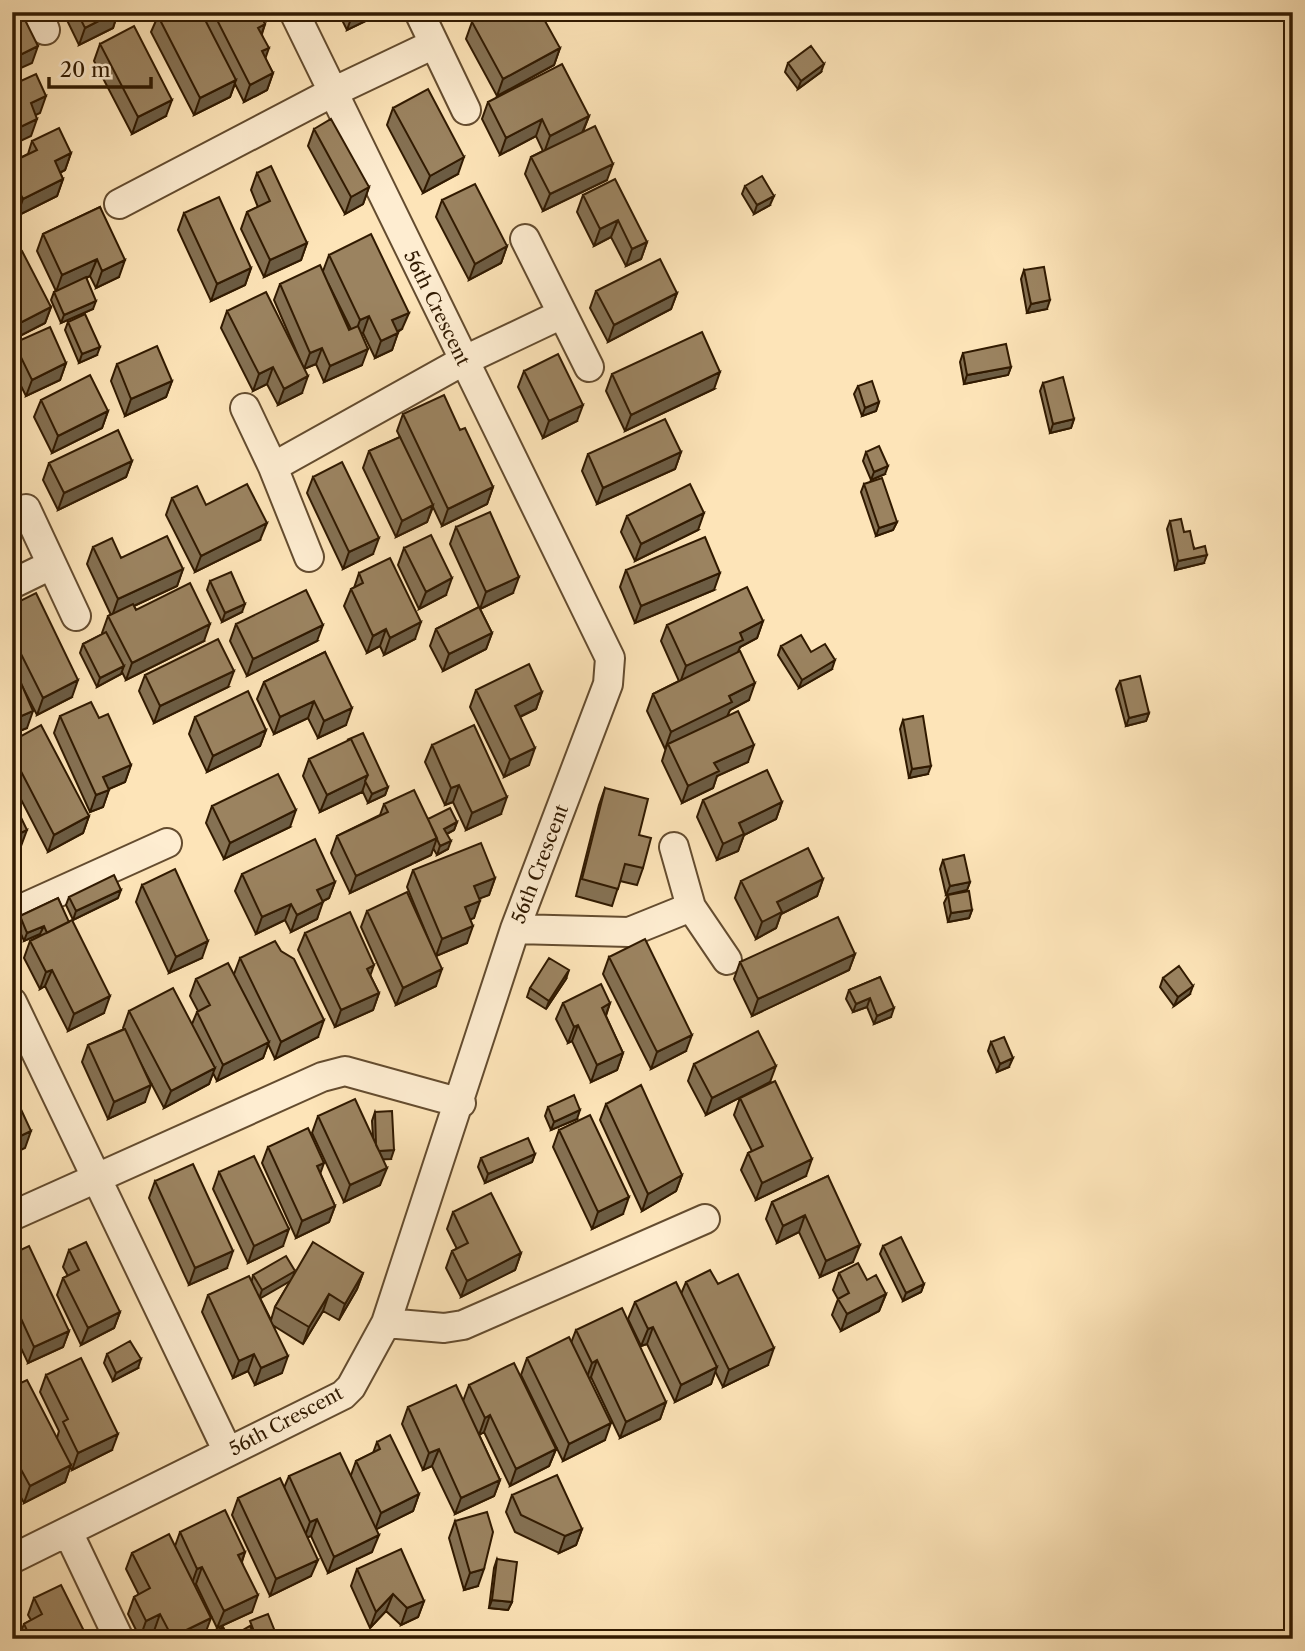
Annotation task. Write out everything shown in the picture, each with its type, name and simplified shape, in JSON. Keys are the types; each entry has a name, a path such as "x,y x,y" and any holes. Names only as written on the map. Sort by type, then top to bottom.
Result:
{"street":[{"name":"56th Crescent","path":"12,1559 343,1395 386,1323 461,1103 516,929 608,684 610,658 295,12"},
{"path":"419,12 466,110"},
{"path":"120,204 332,92 434,44"},
{"path":"525,239 589,367"},
{"path":"273,467 463,361 562,314"},
{"path":"245,408 273,467 309,557"},
{"path":"26,509 76,616"},
{"path":"12,584 51,565"},
{"path":"12,913 167,843"},
{"path":"674,847 691,907 727,960"},
{"path":"516,929 629,932 691,907"},
{"path":"12,1002 228,1452"},
{"path":"12,1216 322,1077 345,1071 461,1103"},
{"path":"386,1323 444,1328 463,1325 705,1219"},
{"path":"68,1532 119,1639"}],"building":[{"path":"21,12 38,46 12,59 12,16"},
{"path":"77,12 116,12 85,28"},
{"path":"164,12 201,12 236,80 200,98 158,16"},
{"path":"213,12 259,12 265,24 258,28 269,48 262,51 273,73 250,85"},
{"path":"490,12 540,12 560,48 503,79 472,22"},
{"path":"134,26 172,100 138,117 100,44"},
{"path":"811,46 824,64 801,81 788,63"},
{"path":"562,64 589,116 550,136 542,119 506,138 488,102"},
{"path":"36,74 46,96 31,103 37,119 12,131 12,85"},
{"path":"428,89 464,157 430,176 393,108"},
{"path":"331,119 369,187 351,197 314,129"},
{"path":"595,126 613,164 550,194 531,157"},
{"path":"59,128 71,153 55,161 63,179 23,199 12,178 12,162 37,150 32,141"},
{"path":"271,166 307,243 270,260 247,212 270,201 257,173"},
{"path":"762,176 774,196 757,205 745,186"},
{"path":"615,179 647,242 632,249 618,220 600,229 583,195"},
{"path":"475,184 507,246 475,264 442,200"},
{"path":"219,197 251,268 217,284 184,213"},
{"path":"100,207 125,260 102,271 97,259 62,275 43,234"},
{"path":"371,234 409,313 392,320 398,333 381,341 369,316 360,320 329,255"},
{"path":"22,251 51,307 18,324 12,313 12,256"},
{"path":"660,259 677,293 614,325 596,291"},
{"path":"320,265 349,330 358,326 368,349 330,366 322,348 310,353 280,284"},
{"path":"1044,267 1050,300 1031,304 1024,270"},
{"path":"86,277 96,301 64,315 54,292"},
{"path":"266,292 308,376 284,389 273,367 259,374 227,311"},
{"path":"85,314 100,347 82,354 68,322"},
{"path":"50,327 66,363 32,380 14,343"},
{"path":"702,332 720,372 631,415 612,374"},
{"path":"1006,344 1011,367 967,375 963,353"},
{"path":"157,346 172,381 131,399 117,364"},
{"path":"558,354 583,405 549,421 524,371"},
{"path":"90,375 108,411 58,436 41,400"},
{"path":"1063,377 1074,419 1053,424 1043,383"},
{"path":"872,381 879,402 865,408 858,386"},
{"path":"444,395 460,430 465,428 493,487 448,509 403,414"},
{"path":"665,419 681,452 603,488 588,454"},
{"path":"118,430 132,461 64,493 49,463"},
{"path":"400,437 433,505 402,521 369,451"},
{"path":"879,446 888,466 874,472 866,452"},
{"path":"342,462 379,538 349,552 313,477"},
{"path":"882,478 897,522 879,528 864,484"},
{"path":"247,484 267,523 201,556 172,498 197,486 206,505"},
{"path":"690,484 704,513 641,544 627,516"},
{"path":"490,512 519,577 486,592 456,527"},
{"path":"1181,519 1184,532 1190,531 1194,549 1205,546 1207,555 1178,561 1170,521"},
{"path":"431,535 452,578 426,592 404,548"},
{"path":"167,536 183,569 118,599 93,547 112,538 121,558"},
{"path":"705,537 720,573 641,606 626,570"},
{"path":"390,558 421,622 390,638 386,629 373,636 351,589 363,583 359,573"},
{"path":"231,572 245,604 225,613 210,581"},
{"path":"190,583 210,624 132,663 108,616 133,604 136,610"},
{"path":"747,587 763,621 740,633 743,640 686,666 667,625"},
{"path":"306,590 323,625 253,659 236,624"},
{"path":"36,593 78,680 43,698 12,636 12,605"},
{"path":"479,607 492,633 449,654 436,629"},
{"path":"106,632 124,666 100,678 83,644"},
{"path":"801,635 811,652 825,644 835,660 802,680 781,646"},
{"path":"218,639 234,671 160,706 145,675"},
{"path":"740,651 755,683 729,696 732,702 671,732 653,694"},
{"path":"325,652 352,708 324,721 314,701 280,717 264,682"},
{"path":"12,662 33,711 12,720"},
{"path":"529,664 542,692 515,706 535,748 510,760 476,690"},
{"path":"1140,676 1149,713 1129,718 1120,681"},
{"path":"248,691 266,730 213,756 195,717"},
{"path":"91,702 99,718 108,714 131,765 103,777 109,790 96,795 60,716"},
{"path":"738,711 754,745 714,763 719,771 688,786 668,744"},
{"path":"923,716 931,766 912,769 903,720"},
{"path":"41,725 89,816 54,835 12,754 12,741"},
{"path":"474,725 507,797 472,813 459,785 451,788 432,745"},
{"path":"363,733 388,787 372,794 365,781 368,775 351,739 347,740"},
{"path":"351,739 368,775 327,795 309,759"},
{"path":"767,770 782,802 739,823 744,834 723,844 703,800"},
{"path":"278,774 296,810 230,843 212,806"},
{"path":"605,788 648,799 639,835 651,838 643,868 625,864 618,889 582,879"},
{"path":"414,790 437,838 356,876 337,836 388,812 384,804"},
{"path":"12,799 27,830 12,837"},
{"path":"450,808 457,822 444,829 451,841 440,846 428,819"},
{"path":"315,839 335,882 317,890 323,902 297,915 291,904 262,917 242,874"},
{"path":"481,843 495,878 474,886 480,901 465,907 473,926 442,939 413,870"},
{"path":"808,848 823,879 777,902 782,912 762,922 741,881"},
{"path":"964,855 970,882 950,886 943,860"},
{"path":"175,869 208,941 176,957 142,885"},
{"path":"114,875 121,890 76,911 69,897"},
{"path":"969,891 972,910 951,913 948,895"},
{"path":"407,892 442,969 403,988 367,911"},
{"path":"58,898 69,922 47,933 44,926 27,933 20,916"},
{"path":"350,912 374,965 367,969 379,993 341,1010 305,933"},
{"path":"838,917 855,954 758,999 740,962"},
{"path":"72,920 110,996 74,1014 52,970 46,972 30,941"},
{"path":"645,939 692,1035 657,1052 609,957"},
{"path":"275,941 281,951 294,959 324,1020 281,1042 240,958"},
{"path":"549,958 569,970 549,1001 530,988"},
{"path":"228,963 269,1042 223,1065 197,1012 210,1005 196,979"},
{"path":"1179,966 1193,986 1178,997 1163,978"},
{"path":"880,977 894,1008 877,1016 870,998 856,1004 849,990"},
{"path":"601,984 610,1003 602,1008 623,1053 597,1065 578,1025 574,1027 563,1003"},
{"path":"173,988 215,1068 171,1091 129,1011"},
{"path":"125,1029 151,1085 114,1102 88,1045"},
{"path":"758,1031 776,1066 712,1098 694,1064"},
{"path":"1004,1037 1013,1058 1000,1064 991,1042"},
{"path":"775,1081 812,1159 762,1183 748,1153 763,1146 740,1098"},
{"path":"641,1085 682,1175 648,1194 606,1104"},
{"path":"12,1090 31,1131 12,1140"},
{"path":"574,1095 580,1110 554,1122 548,1107"},
{"path":"355,1099 387,1168 350,1185 318,1116"},
{"path":"392,1111 394,1150 379,1151 376,1145 375,1112"},
{"path":"590,1115 629,1197 598,1212 559,1130"},
{"path":"308,1128 324,1163 317,1166 335,1206 302,1221 268,1147"},
{"path":"528,1138 535,1154 488,1174 481,1158"},
{"path":"254,1156 289,1229 254,1246 219,1172"},
{"path":"193,1164 233,1251 195,1268 155,1181"},
{"path":"828,1176 860,1245 826,1261 805,1215 783,1226 772,1202"},
{"path":"491,1193 521,1253 467,1281 452,1251 468,1243 453,1212"},
{"path":"901,1237 924,1284 906,1293 883,1246"},
{"path":"86,1242 120,1312 88,1328 63,1278 79,1270 69,1250"},
{"path":"313,1242 363,1273 345,1304 329,1294 309,1327 275,1307"},
{"path":"29,1246 69,1331 34,1347 12,1299 12,1254"},
{"path":"286,1256 295,1271 262,1290 253,1275"},
{"path":"858,1263 867,1280 876,1275 886,1294 847,1314 838,1299 849,1293 839,1273"},
{"path":"710,1270 718,1284 738,1274 774,1348 729,1370 686,1282"},
{"path":"249,1276 288,1356 261,1368 254,1354 239,1361 208,1295"},
{"path":"676,1282 717,1367 681,1385 653,1327 648,1329 635,1302"},
{"path":"622,1308 666,1402 626,1422 597,1360 592,1363 576,1330"},
{"path":"569,1337 611,1423 569,1444 527,1358"},
{"path":"130,1341 141,1359 116,1373 107,1354"},
{"path":"81,1358 118,1434 78,1453 63,1422 68,1419 46,1375"},
{"path":"514,1363 556,1449 516,1469 490,1415 485,1418 469,1385"},
{"path":"27,1380 71,1465 30,1486 12,1453 12,1387"},
{"path":"456,1385 500,1480 461,1498 439,1449 429,1453 408,1407"},
{"path":"390,1435 419,1494 381,1513 356,1461 380,1449 377,1442"},
{"path":"340,1453 379,1535 334,1557 317,1519 310,1522 289,1476"},
{"path":"557,1475 582,1529 565,1536 521,1515 512,1495"},
{"path":"280,1478 318,1560 276,1579 238,1498"},
{"path":"225,1510 245,1552 238,1555 258,1595 224,1611 202,1567 197,1569 180,1532"},
{"path":"487,1512 493,1532 484,1569 470,1573 455,1521"},
{"path":"169,1534 211,1618 172,1637 160,1614 146,1621 134,1597 150,1588 132,1553"},
{"path":"401,1549 424,1601 407,1608 393,1594 376,1612 357,1569"},
{"path":"497,1559 517,1562 512,1602 492,1600"},
{"path":"61,1585 88,1639 31,1639 24,1624 42,1614 34,1598"},
{"path":"268,1614 278,1639 257,1639 250,1621"},
{"path":"250,1626 257,1639 203,1639 223,1627 229,1638"}]}
